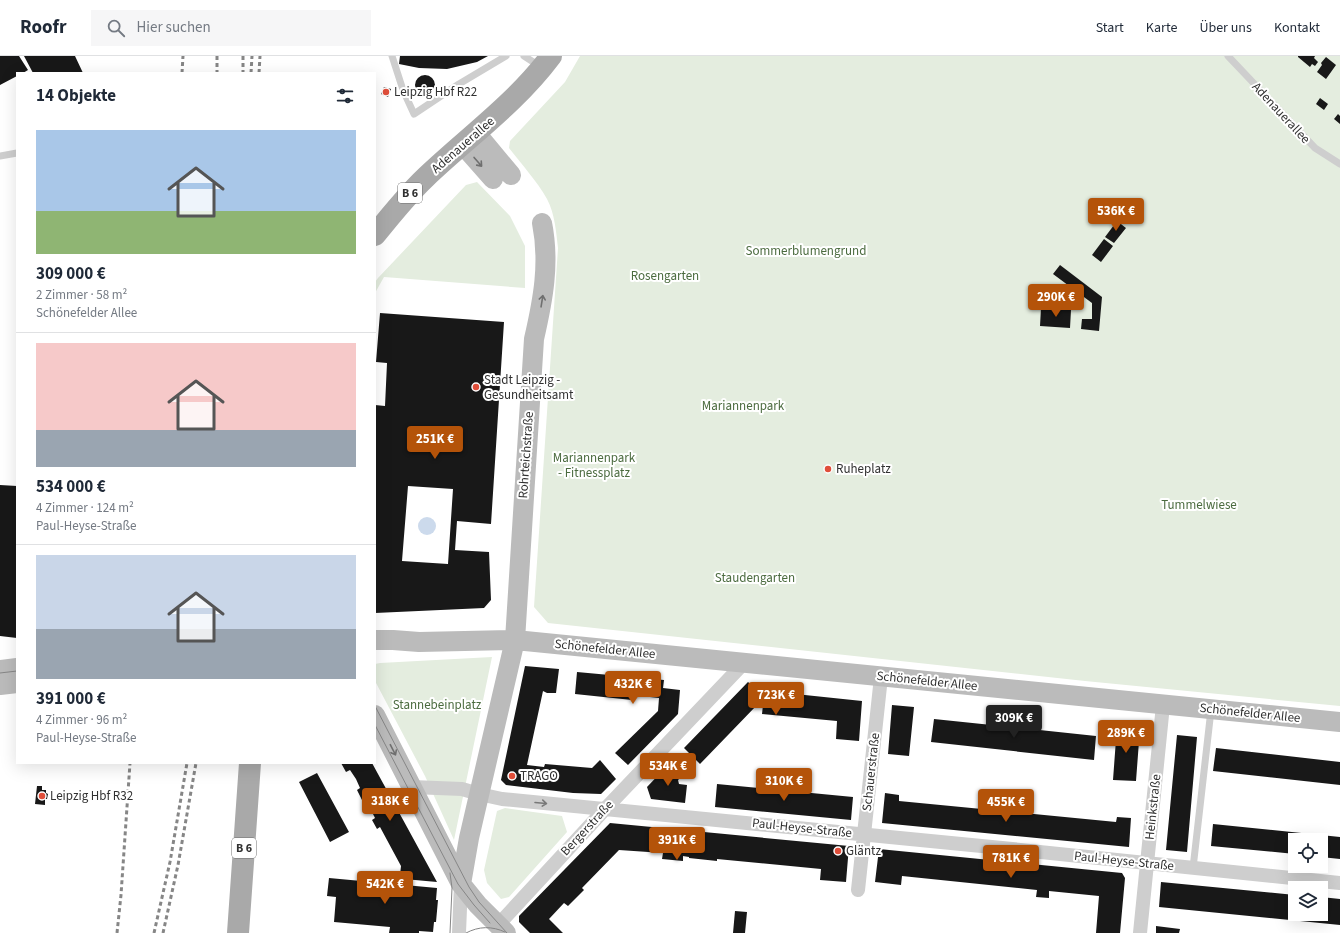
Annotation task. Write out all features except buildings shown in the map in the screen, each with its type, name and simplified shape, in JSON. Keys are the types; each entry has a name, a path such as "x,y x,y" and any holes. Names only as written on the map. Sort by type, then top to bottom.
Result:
{"main road":[{"name":"Adenauerallee","path":"376,234 404,199 427,176 470,139 527,86 547,62"},
{"path":"470,139 502,177"},
{"name":"Rohrteichstraße","path":"515,640 534,339 543,302 546,265 545,238 542,223"},
{"path":"376,640 418,642 515,640 479,794 461,884"},
{"name":"Schönefelder Allee","path":"515,640 1340,722"},
{"path":"376,651 391,649 418,642"},
{"path":"376,717 461,884 478,905 502,929"},
{"name":"B 6","path":"238,933 250,764"}],"street":[{"name":"Bergerstraße","path":"502,929 606,808 744,663"},
{"name":"Schauerstraße","path":"858,890 881,677"},
{"name":"Heinkstraße","path":"1140,933 1163,705"},
{"path":"412,787 462,789 479,794"},
{"name":"Paul-Heyse-Straße","path":"479,794 502,799 606,808 1340,883"},
{"path":"459,933 461,884"}],"lane":[{"path":"392,56 403,90 414,114 459,84 506,56"},
{"path":"524,56 547,62"},
{"name":"Adenauerallee","path":"1228,56 1315,148 1340,164"},
{"path":"0,156 16,153"},
{"path":"1193,868 1211,710"}],"green space":[{"name":"Mariannenpark","path":"580,56 1340,56 1340,706 1085,681 548,623 534,607 558,248 556,229 550,205 534,179 509,148 510,141 565,82"},
{"path":"477,182 510,216 525,246 525,288 384,277 376,291 376,281 378,278 466,185"},
{"name":"Stannebeinplatz","path":"492,657 454,840 425,776 376,683 376,664"},
{"path":"505,808 562,816 567,832 509,897 501,899 487,883 484,870 497,811"}],"water":[{"path":"427,517 433,520 436,526 433,532 427,535 421,532 418,526 421,520"}],"tram line":[{"path":"0,673 16,671"},
{"path":"376,708 469,887 479,902 507,933"},
{"path":"376,727 458,884 490,923"},
{"path":"450,873 452,888 450,933"},
{"path":"466,933 481,928 495,929 505,932"}],"railway":[{"path":"182,72 183,56"},
{"path":"217,56 217,72"},
{"path":"243,56 243,72"},
{"path":"251,72 252,56"},
{"path":"259,72 260,56"},
{"path":"117,933 130,764"},
{"path":"154,933 170,862 187,764"},
{"path":"163,933 178,865 196,764"}],"place":[{"name":"Leipzig Hbf R22","path":"386,92"},
{"name":"Stadt Leipzig - Gesundheitsamt","path":"476,387"},
{"name":"Ruheplatz","path":"828,469"},
{"name":"TRAGO","path":"512,776"},
{"name":"Leipzig Hbf R32","path":"42,796"},
{"name":"Gläntz","path":"838,851"}],"park label":[{"name":"Sommerblumengrund","path":"806,251"},
{"name":"Rosengarten","path":"665,276"},
{"name":"Mariannenpark - Fitnessplatz","path":"594,466"},
{"name":"Tummelwiese","path":"1199,505"},
{"name":"Staudengarten","path":"755,578"}]}
